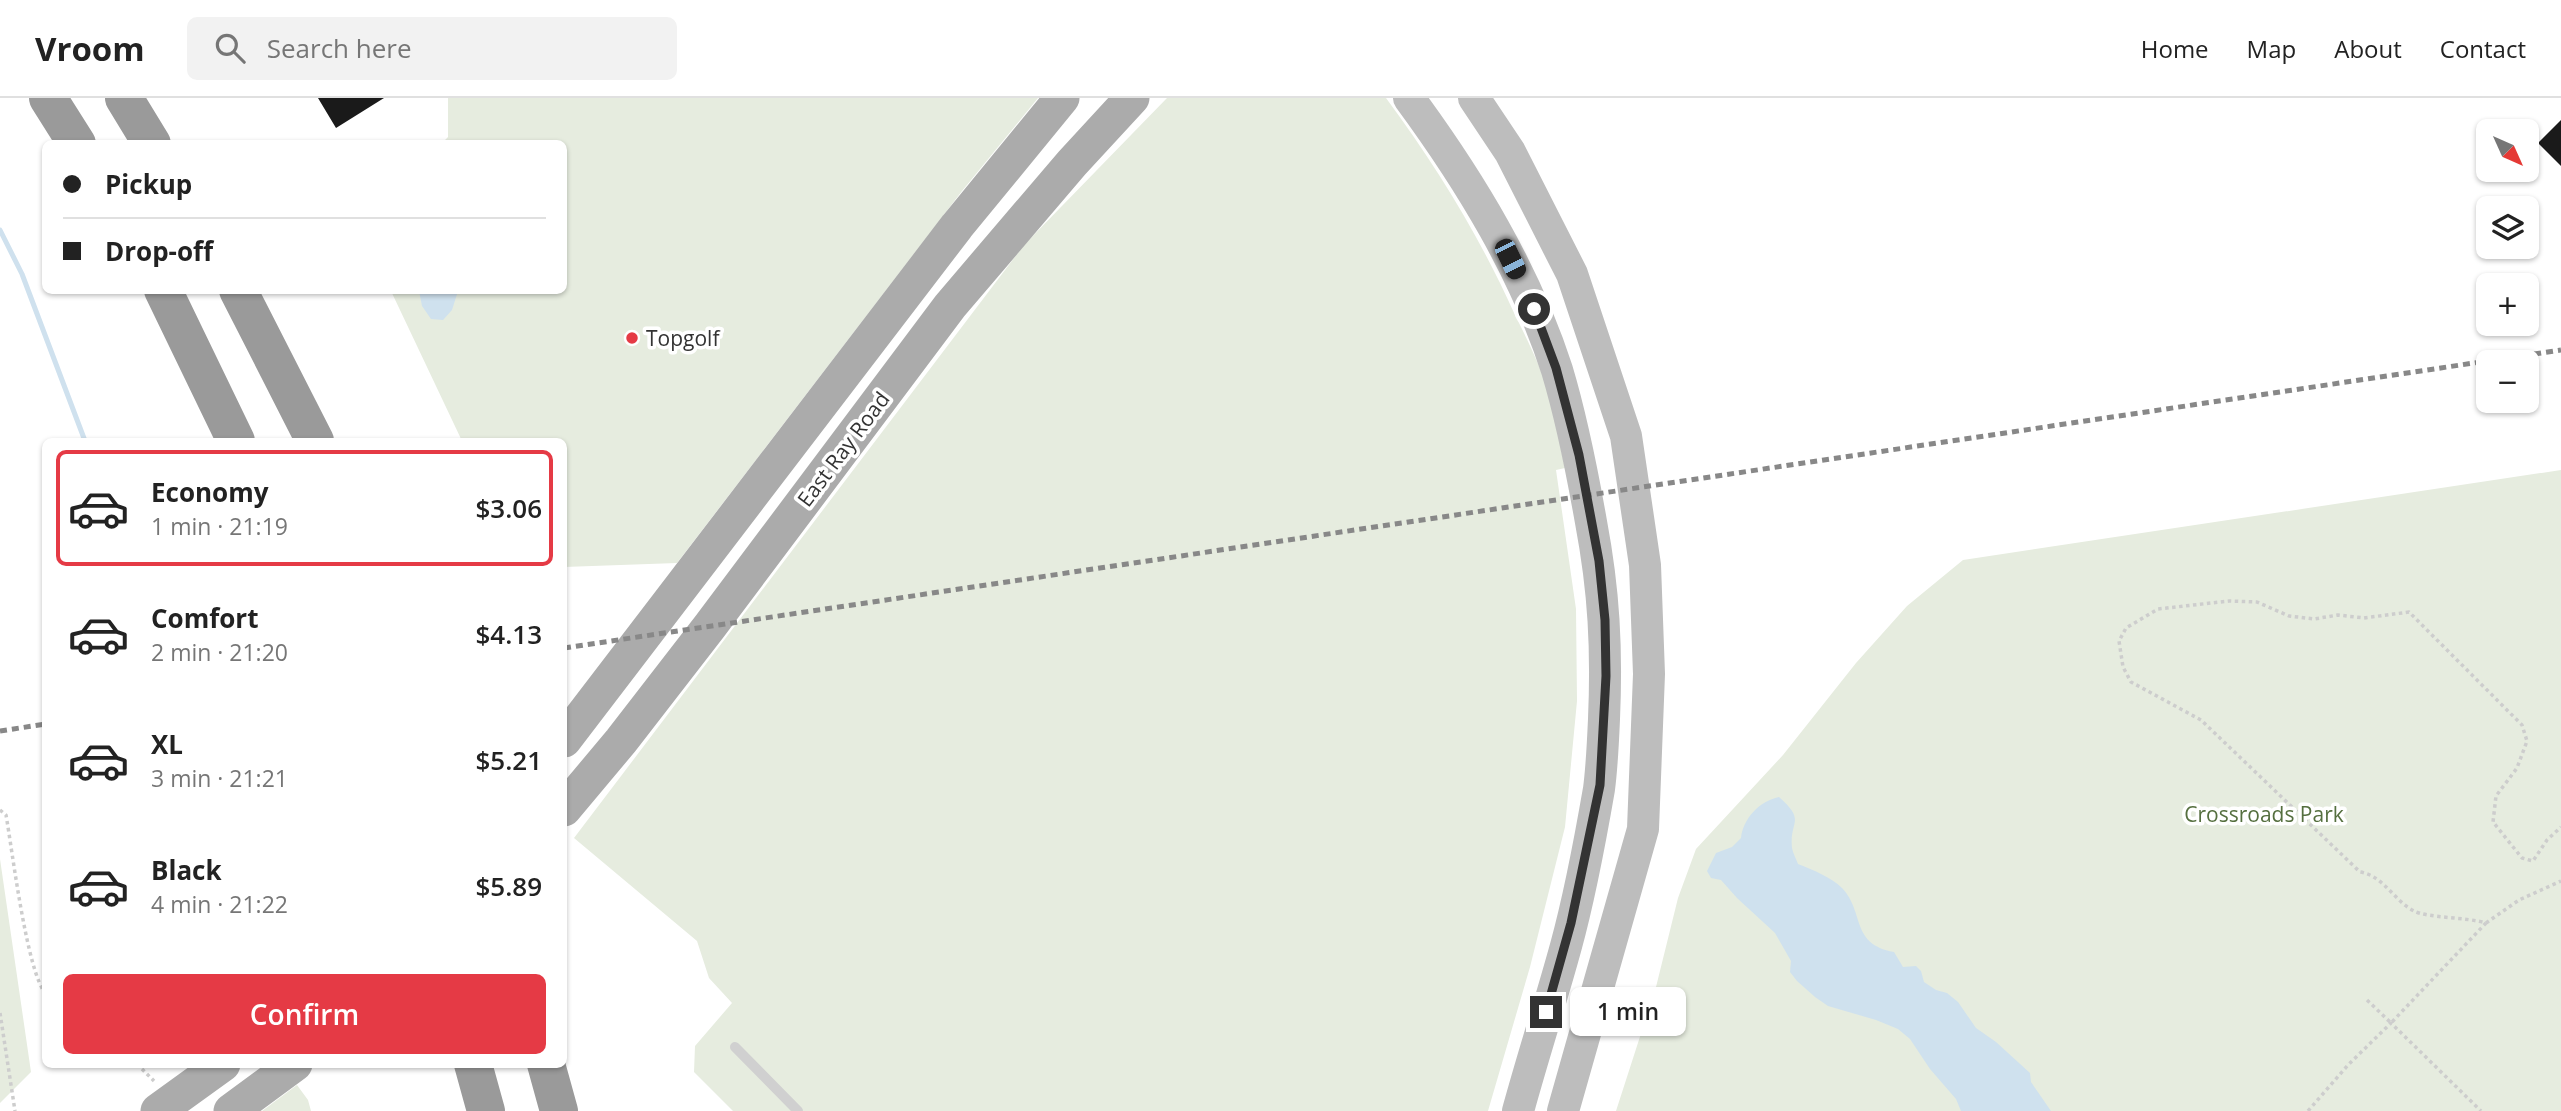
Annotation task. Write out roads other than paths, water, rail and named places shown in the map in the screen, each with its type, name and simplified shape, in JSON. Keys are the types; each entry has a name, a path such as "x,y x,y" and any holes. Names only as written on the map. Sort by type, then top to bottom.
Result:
{"highway":[{"path":"48,98 74,140"},
{"path":"124,98 150,140"},
{"path":"165,294 235,438"},
{"path":"240,294 313,438"},
{"path":"474,1068 486,1111"},
{"path":"547,1068 559,1111"}],"main road":[{"name":"East Ray Road","path":"567,805 710,626 950,306 1064,172 1132,98"},
{"path":"1409,98 1452,159 1491,223 1541,326 1556,368 1579,455 1599,561 1605,620 1605,688 1597,797 1566,946 1518,1111"},
{"path":"1474,98 1510,152 1572,274 1626,436 1645,565 1649,674 1643,829 1563,1111"},
{"path":"567,736 957,226 1060,99"},
{"path":"156,1097 215,1068"},
{"path":"232,1111 290,1068"}],"lane":[{"path":"735,1046 798,1111"}],"water":[{"path":"420,294 457,294 452,310 443,320 431,319 422,306"},
{"path":"1779,797 1795,817 1792,848 1798,864 1838,884 1849,897 1864,935 1880,948 1894,952 1903,967 1916,966 1921,971 1924,982 1947,993 1958,1002 1976,1028 2030,1073 2031,1082 2051,1111 1961,1111 1956,1099 1930,1069 1910,1039 1898,1029 1828,1006 1797,981 1790,972 1791,961 1775,933 1721,880 1711,878 1707,871 1716,853 1732,847 1741,838 1745,824 1753,812 1765,802"}],"waterway":[{"path":"0,230 22,274 84,438"}],"railway":[{"path":"567,648 2561,350"},
{"path":"0,731 42,725"}],"place":[{"name":"Topgolf","path":"632,338"}],"park label":[{"name":"Crossroads Park","path":"2264,814"}]}
